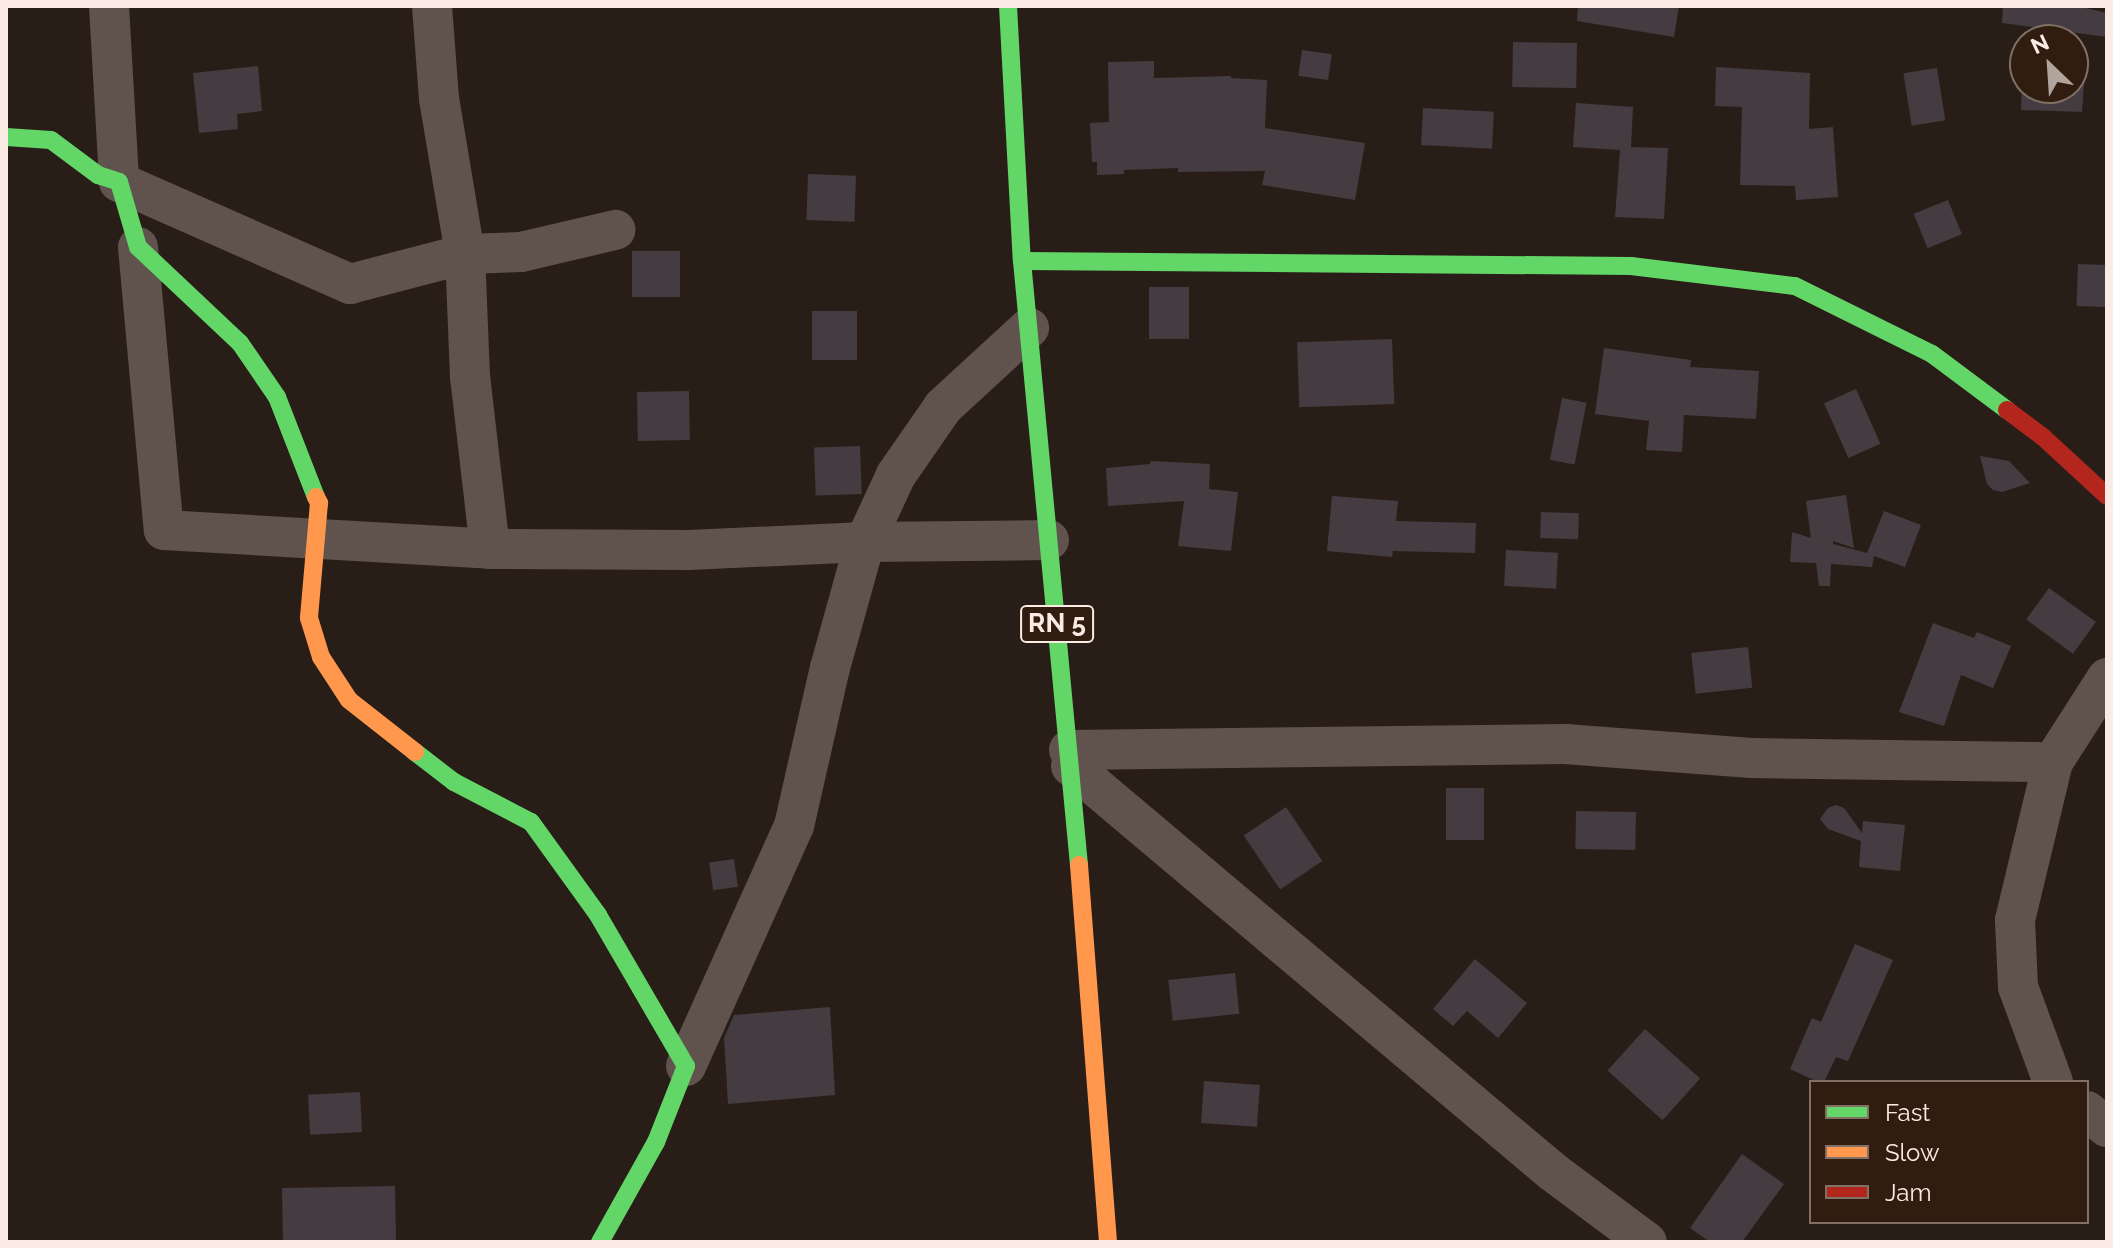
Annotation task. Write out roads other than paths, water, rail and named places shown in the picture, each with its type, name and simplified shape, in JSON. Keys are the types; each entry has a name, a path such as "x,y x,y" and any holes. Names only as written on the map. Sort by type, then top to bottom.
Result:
{"street":[{"path":"109,6 119,182 138,247 164,530 490,549 689,550 865,542 1049,540"},
{"path":"432,6 439,99 465,254 470,377 490,549"},
{"name":"RN 5","path":"1008,6 1022,261 1070,758 1108,1242"},
{"path":"6,137 51,140 98,175 350,284 465,254 521,252 615,230"},
{"path":"138,247 240,343 277,397 293,445 319,503 309,618 321,657 349,700 454,782 531,822 598,915 686,1066"},
{"path":"1022,261 1631,266 1795,286 1932,354 2043,437 2107,496"},
{"path":"600,1242 656,1142 686,1066 794,826 830,668 865,542 896,475 943,407 1029,328"},
{"path":"2052,1080 2018,987 2015,920 2053,762 2107,678"},
{"path":"1070,758 1565,744 1751,758 2053,762"},
{"path":"1070,758 1553,1172 1647,1242"},
{"path":"2089,1113 2107,1127"}]}
